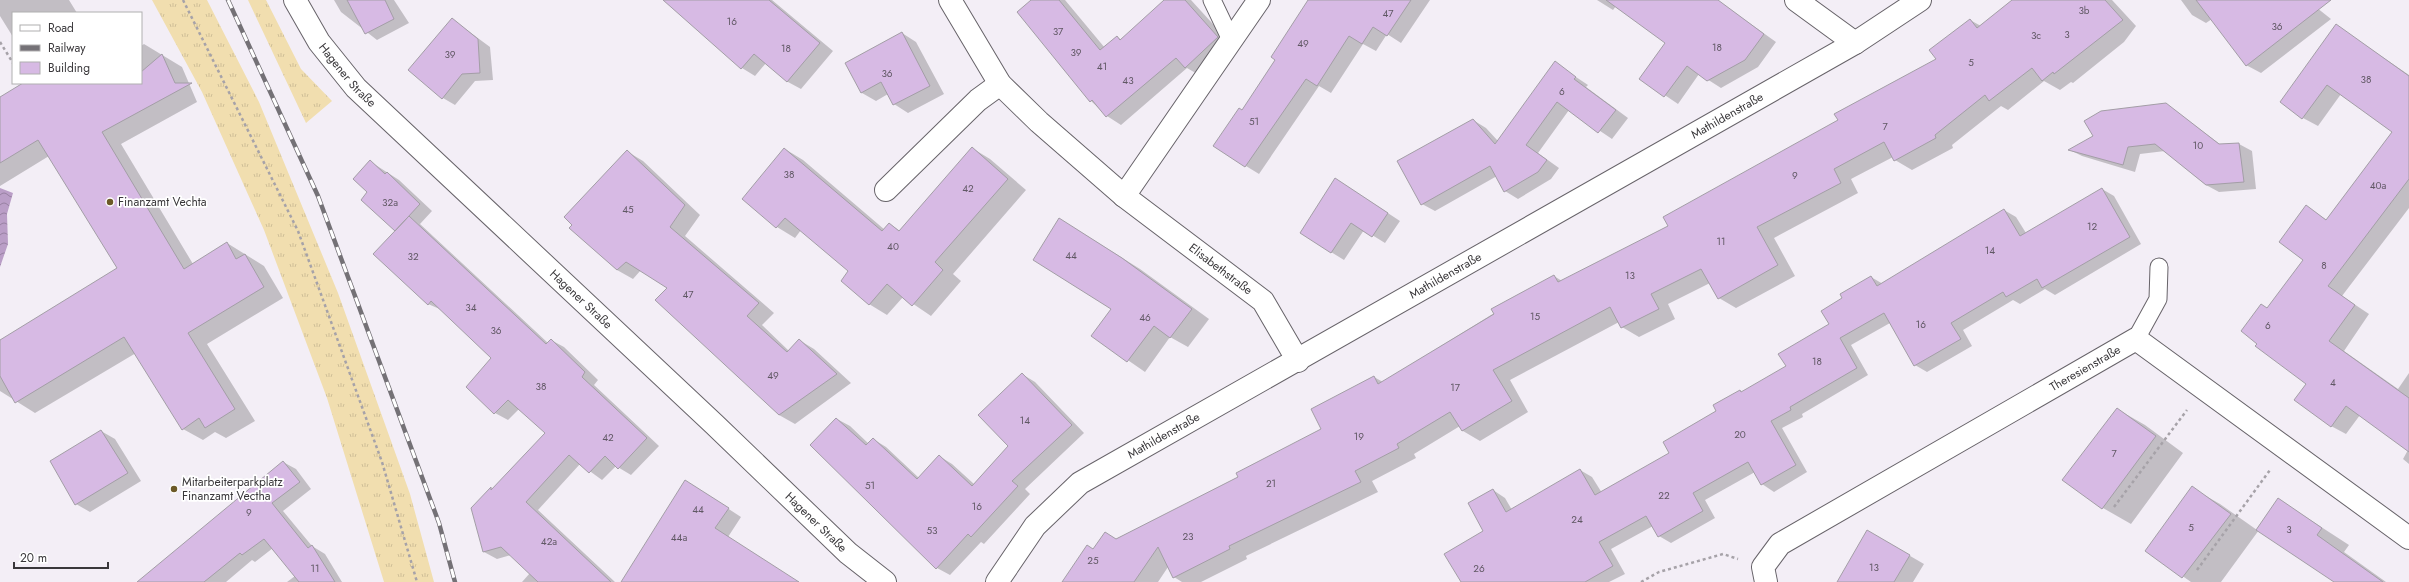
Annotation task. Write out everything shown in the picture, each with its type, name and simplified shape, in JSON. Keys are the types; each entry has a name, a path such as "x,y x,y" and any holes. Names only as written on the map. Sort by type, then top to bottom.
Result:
{"street":[{"name":"Hagener Straße","path":"295,0 319,42 356,88 714,424 848,553 885,582"},
{"name":"Elisabethstraße","path":"950,0 1000,84 1039,122 1124,196 1263,301 1298,361"},
{"path":"1124,196 1232,42 1259,0"},
{"path":"1796,0 1855,44"},
{"name":"Mathildenstraße","path":"997,582 1035,526 1080,483 1298,361 1855,44 1920,0"},
{"path":"886,190 978,100 1000,84"},
{"path":"2136,339 2409,538"},
{"name":"Theresienstraße","path":"1764,574 1780,544 2136,339"}],"lane":[{"path":"1212,0 1232,42"},
{"path":"2136,339 2158,299 2159,267"}],"path":[{"path":"183,0 298,231 382,462 417,582"},
{"path":"0,42 12,61"},
{"path":"2114,507 2203,388"},
{"path":"2197,570 2286,447"},
{"path":"1640,582 1660,572 1723,554 1764,574"}],"green space":[{"path":"152,0 207,0 259,102 338,293 410,494 434,582 384,582 327,398 264,230 202,92"},
{"path":"248,0 266,0 301,69 332,101 306,123"}],"water":[{"path":"0,188 13,193 7,214 8,244 0,267"}],"building":[{"path":"347,0 385,0 394,19 365,34"},
{"path":"663,0 769,0 820,43 787,82 754,54 741,69"},
{"path":"1031,0 1059,0 1100,50 1117,36 1120,40 1164,0 1185,0 1218,37 1185,68 1176,58 1106,117 1092,100 1090,102 1017,12"},
{"path":"1308,0 1411,0 1387,36 1373,27 1362,44 1349,36 1317,86 1306,79 1245,167 1213,146 1239,108 1242,110 1275,60 1271,57"},
{"path":"1606,0 1718,0 1764,34 1745,60 1707,81 1687,66 1664,97 1639,79 1665,43"},
{"path":"2012,0 2105,0 2123,20 2054,74 2053,72 2042,81 2032,68 1989,101 1985,95 1935,135 1936,138 1894,161 1884,142 1834,169 1841,183 1757,227 1778,265 1718,299 1701,269 1651,294 1659,309 1621,328 1610,307 1493,370 1512,401 1462,431 1450,412 1397,444 1399,448 1355,471 1361,482 1229,546 1230,549 1173,578 1158,547 1134,582 1062,582 1087,545 1093,549 1105,532 1116,539 1238,477 1236,473 1321,429 1311,409 1374,376 1378,384 1494,314 1491,309 1554,275 1558,282 1668,226 1663,217 1838,120 1834,114 1936,59 1929,50 1970,19 1977,28"},
{"path":"2196,0 2331,0 2246,66"},
{"path":"452,18 478,39 480,73 462,74 442,99 408,70"},
{"path":"2336,24 2409,76 2409,179 2328,286 2355,305 2329,341 2409,398 2409,452 2346,406 2331,427 2294,400 2306,384 2255,346 2257,344 2241,331 2261,304 2267,308 2303,260 2279,242 2306,205 2326,220 2392,132 2327,85 2302,119 2280,102"},
{"path":"902,32 930,86 893,105 881,82 861,93 845,63"},
{"name":"Finanzamt Vechta","path":"162,54 175,83 192,83 102,132 184,269 227,242 236,259 245,254 264,287 188,333 235,409 205,428 199,418 182,430 124,337 15,403 0,376 0,340 117,268 38,140 0,163 0,97 21,84 142,84 142,71"},
{"path":"1555,61 1576,77 1574,79 1616,110 1598,133 1557,102 1526,145 1547,160 1538,172 1504,192 1490,166 1421,205 1397,161 1473,119 1495,144"},
{"path":"2166,103 2219,144 2239,143 2244,182 2206,185 2155,144 2128,147 2123,165 2068,150 2093,136 2084,121 2101,111"},
{"path":"972,147 1008,179 935,262 943,270 912,306 887,284 869,305 841,281 848,271 785,218 776,228 742,199 784,148 882,231 889,223 899,231"},
{"path":"627,150 685,205 670,227 759,303 747,316 787,352 799,339 837,374 779,415 655,300 667,288 626,262 617,270 569,228 572,225 564,217"},
{"path":"370,160 385,174 387,172 420,204 395,231 361,200 367,192 353,179"},
{"path":"1335,178 1388,213 1372,237 1351,223 1331,253 1300,233"},
{"path":"2102,188 2130,237 2042,288 2037,279 2006,297 2003,292 1951,323 1961,339 1914,366 1884,313 1840,338 1857,368 1790,407 1791,410 1771,421 1796,465 1761,485 1748,462 1693,493 1703,511 1658,537 1646,516 1599,542 1613,566 1585,582 1461,582 1444,554 1483,531 1468,503 1493,489 1506,512 1580,469 1595,495 1669,453 1663,442 1716,411 1713,405 1740,390 1741,392 1786,366 1778,354 1829,324 1821,311 1842,298 1840,294 1871,276 1877,286 2004,209 2020,236"},
{"path":"409,216 546,344 551,339 585,372 582,377 647,438 618,469 605,456 589,473 569,455 526,502 611,582 538,582 501,547 483,552 471,508 491,487 491,490 545,433 508,400 494,414 466,387 491,358 431,301 428,305 373,254"},
{"path":"1059,218 1122,258 1192,309 1170,338 1154,326 1127,362 1091,336 1111,309 1033,260"},
{"path":"1022,373 1072,425 1012,481 1018,486 971,537 968,534 936,569 810,445 836,418 866,445 873,438 917,479 939,455 972,486 1008,446 978,415"},
{"path":"2117,408 2156,436 2102,509 2062,480"},
{"path":"101,430 128,473 75,505 50,461"},
{"path":"283,461 300,482 272,503 308,548 312,545 335,582 299,582 264,539 242,555 240,553 204,582 137,582"},
{"path":"685,480 729,508 715,528 799,582 621,582"},
{"path":"2192,486 2231,514 2182,578 2145,551"},
{"path":"2278,498 2322,528 2317,535 2383,582 2334,582 2256,530"},
{"path":"1867,530 1910,555 1894,582 1837,582"}],"railway":[{"path":"228,0 318,196 439,523 455,582"}],"place":[{"name":"Finanzamt Vechta","path":"110,202"},
{"name":"Mitarbeiterparkplatz Finanzamt Vectha","path":"174,489"}]}
